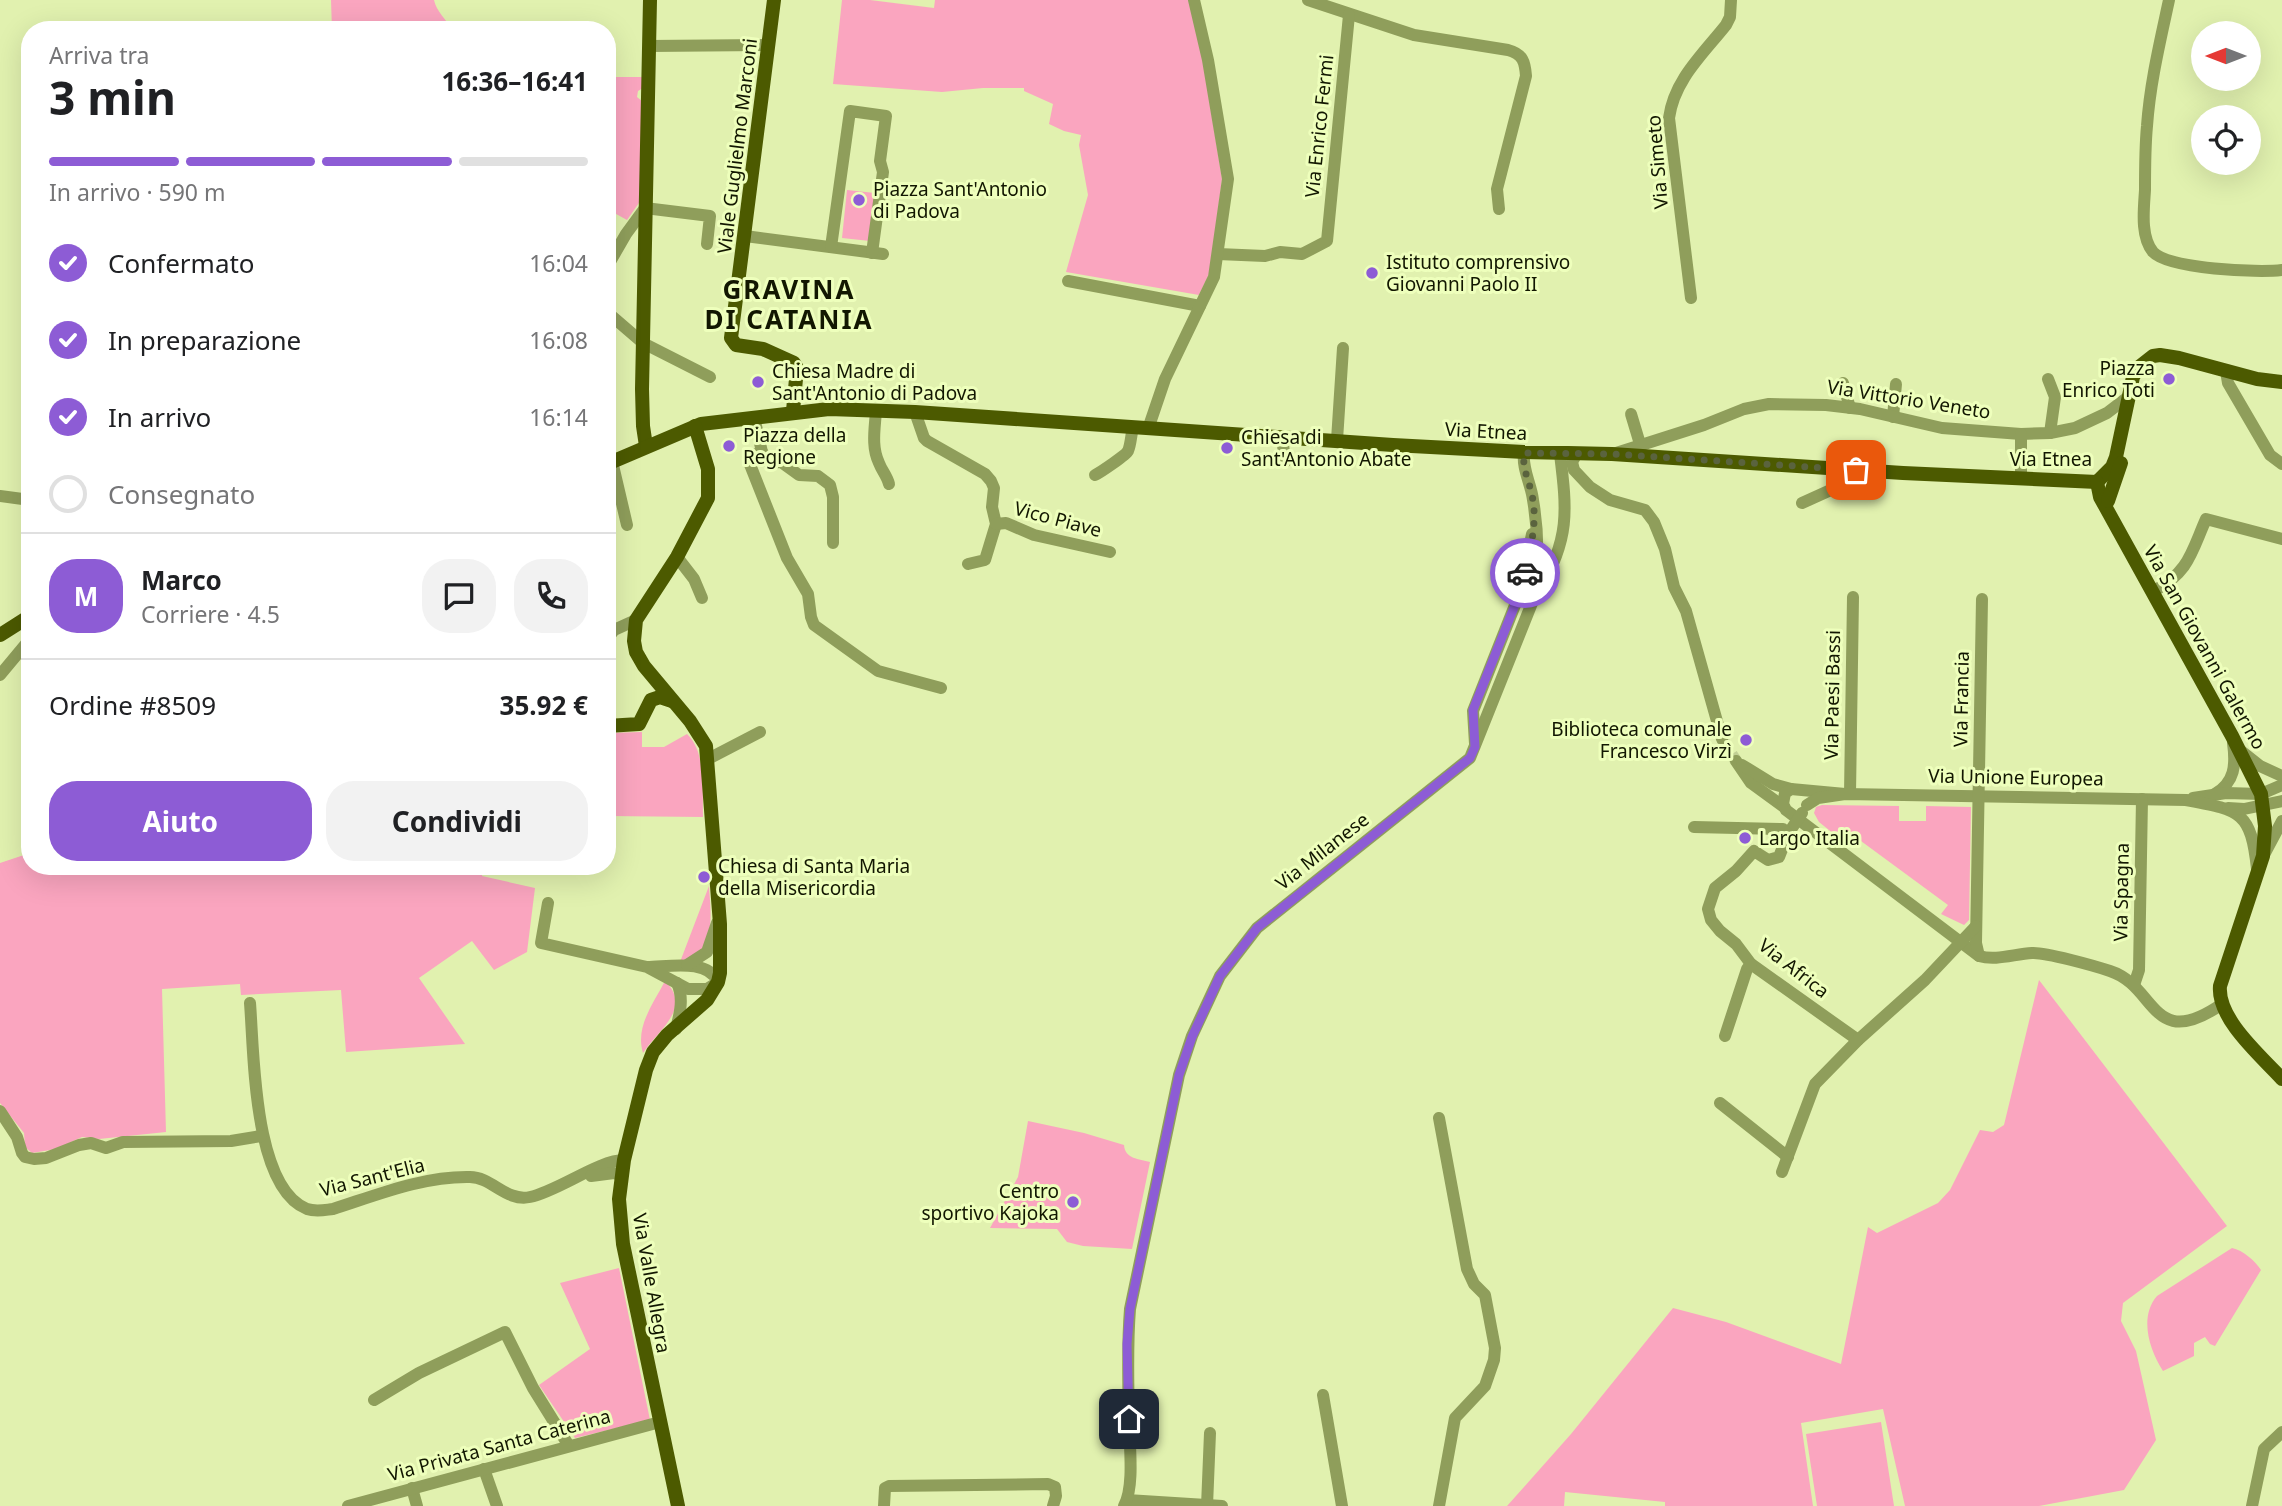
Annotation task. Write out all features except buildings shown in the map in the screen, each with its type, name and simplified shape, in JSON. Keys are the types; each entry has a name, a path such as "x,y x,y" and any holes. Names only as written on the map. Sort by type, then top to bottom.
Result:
{"main road":[{"path":"646,446 643,426 640,223 645,208 650,0"},
{"name":"Viale Guglielmo Marconi","path":"774,0 732,338 736,345 763,349 794,363 797,368 793,411"},
{"name":"Via Etnea","path":"616,460 695,426 829,408 1560,454 1571,467 1612,454 2096,482 2112,467 2122,434 2128,397 2139,367 2153,356 2179,358 2257,379 2282,382"},
{"path":"695,426 708,469 708,498 677,557 636,620 634,641 636,652 644,666 702,736 706,747 719,916 721,959 718,982"},
{"path":"2109,507 2122,461 2122,434"},
{"name":"Via San Giovanni Galermo","path":"2096,482 2104,488 2109,507 2236,742 2262,799 2265,826 2263,856 2220,986 2222,1004"},
{"path":"0,635 21,622"},
{"path":"616,725 639,724 649,692 644,666"},
{"path":"647,704 656,698 672,701"},
{"name":"Via Valle Allegra","path":"678,1506 623,1244 619,1199 624,1160 653,1052 699,1009 718,982"},
{"path":"2222,1004 2232,1024 2282,1079"}],"street":[{"path":"1095,475 1128,452 1214,277 1228,178 1208,60 1194,0"},
{"path":"1308,0 1414,35 1508,50 1521,56 1525,63 1525,76 1497,188 1499,209"},
{"name":"Via Simeto","path":"1691,298 1669,118 1671,102 1684,78 1726,25 1730,17 1731,0"},
{"path":"2169,0 2153,76 2146,127 2144,207 2147,241 2153,252 2168,262 2239,271 2282,270"},
{"name":"Via Enrico Fermi","path":"1218,254 1302,254 1327,241 1349,15"},
{"path":"649,47 769,45"},
{"path":"746,236 878,254 883,172 880,162 886,116 850,111 831,247"},
{"path":"645,208 710,216 707,244"},
{"path":"616,255 640,223"},
{"path":"1068,281 1199,306"},
{"path":"616,320 643,343 710,377"},
{"path":"1337,440 1343,348"},
{"path":"2226,371 2228,383 2270,454 2282,464"},
{"path":"2048,379 2055,397 2050,433"},
{"path":"1843,383 1850,408"},
{"path":"1893,417 1896,384"},
{"name":"Via Vittorio Veneto","path":"1612,454 1704,425 1744,409 1769,404 1826,405 1942,428 2021,434 2050,433 2076,428 2096,419 2128,397"},
{"path":"876,410 873,443 889,484"},
{"path":"915,412 927,441 985,474 991,481 996,524 985,560 968,564"},
{"path":"1631,414 1640,444"},
{"path":"754,417 762,452 769,463 781,462 799,475 817,476 830,485 833,497 833,543"},
{"path":"2021,434 2021,479"},
{"path":"1282,436 1285,462"},
{"path":"762,452 748,457 749,462 787,558 808,594 814,625 878,671 941,688"},
{"name":"Via Milanese","path":"1125,1503 1129,1477 1127,1344 1130,1309 1179,1075 1192,1037 1220,976 1257,928 1470,758 1532,603 1538,568 1532,492 1524,472 1524,453"},
{"path":"1560,454 1603,496 1638,507 1650,515 1665,549 1674,587 1686,611 1722,738"},
{"path":"1532,603 1545,581 1564,533 1571,467"},
{"path":"1802,503 1855,479 1856,470"},
{"path":"616,485 627,525"},
{"path":"0,496 21,499"},
{"path":"1475,747 1473,710 1521,590 1535,517"},
{"path":"2154,591 2176,577 2187,564 2206,519 2282,539"},
{"name":"Vico Piave","path":"996,524 1006,523 1034,536 1110,552"},
{"path":"677,557 694,579 702,598"},
{"name":"Via Paesi Bassi","path":"1847,793 1853,597"},
{"name":"Via Francia","path":"1979,956 1976,926 1982,599"},
{"path":"616,628 636,620"},
{"path":"0,675 21,650"},
{"path":"708,758 760,732"},
{"path":"2236,742 2260,766 2282,776"},
{"path":"2215,794 2226,786 2233,773 2236,742"},
{"path":"1694,827 1783,829 1788,834 1797,811 1807,797 1797,790 1773,784 1736,761 1751,783 1797,811 1979,956 1988,959 2035,952 2111,971 2134,985 2157,1014 2171,1020 2187,1020 2205,1015 2222,1004"},
{"path":"2186,800 2244,809 2282,785"},
{"path":"1797,790 1783,796 1797,811"},
{"name":"Via Unione Europea","path":"1797,790 2186,800"},
{"path":"1797,811 1818,798 1847,793"},
{"path":"2186,800 2215,794 2282,801"},
{"name":"Via Spagna","path":"2134,985 2139,970 2142,799"},
{"path":"2227,807 2242,818 2252,832 2258,873"},
{"path":"2263,856 2282,821"},
{"name":"Via Africa","path":"1788,834 1779,858 1768,860 1754,851 1736,872 1714,888 1708,909 1713,925 1736,944 1751,964 1858,1040"},
{"path":"548,903 541,943 647,967 684,966 706,969 718,982 707,989 694,990 647,967"},
{"path":"684,966 707,952 719,916"},
{"path":"1782,1172 1815,1084 1858,1040 1925,980 1976,926"},
{"path":"1725,1036 1751,964"},
{"path":"676,1029 682,1005 681,991 677,983"},
{"name":"Via Sant'Elia","path":"250,1003 261,1136 272,1167 289,1196 307,1209 333,1209 436,1180 479,1178 521,1198 531,1197 577,1179"},
{"path":"1720,1103 1788,1157"},
{"path":"1,1112 17,1137 22,1153 25,1157 34,1159 46,1158 91,1143 106,1148 123,1142 231,1141 261,1136"},
{"path":"1439,1118 1467,1269 1474,1284 1485,1295 1495,1348 1491,1374 1485,1386 1455,1418 1439,1506"},
{"path":"577,1179 611,1161 624,1160"},
{"path":"577,1179 614,1173 622,1176"},
{"path":"374,1400 418,1373 505,1332 533,1388 569,1446"},
{"path":"1323,1395 1342,1506"},
{"name":"Via Privata Santa Caterina","path":"348,1506 660,1422"},
{"path":"2252,1506 2264,1449 2282,1432"},
{"path":"1207,1505 1210,1433"},
{"path":"484,1469 497,1506"},
{"path":"884,1506 885,1488 889,1486 1048,1484 1055,1487 1053,1506"},
{"path":"412,1488 417,1506"},
{"path":"1125,1503 1222,1506"}],"shaded area":[{"path":"331,0 434,0 446,21 332,21"},
{"path":"842,0 870,0 934,8 935,0 1189,0 1203,61 1222,179 1210,272 1199,295 1066,272 1088,195 1079,145 1081,135 1049,124 1053,104 1024,91 1024,88 942,92 833,84"},
{"path":"616,77 643,77 643,88 638,91 637,97 643,102 641,200 627,220 616,214"},
{"path":"847,190 875,193 870,241 842,238"},
{"path":"642,732 642,747 664,747 687,734 698,751 701,762 703,817 616,816 616,733"},
{"path":"1899,806 1899,821 1926,821 1926,806 1971,807 1969,920 1964,925 1941,914 1948,905 1846,830 1839,838 1819,822 1814,813 1816,807"},
{"path":"21,856 21,875 482,875 535,888 527,952 494,970 472,941 419,978 465,1044 346,1052 341,990 241,995 240,984 162,989 166,1132 99,1139 82,1137 56,1149 32,1153 25,1147 24,1133 0,1103 0,863"},
{"path":"709,886 710,929 705,945 693,956 680,962"},
{"path":"2039,980 2227,1226 2123,1303 2121,1321 2136,1351 2156,1440 2124,1490 2039,1506 1905,1506 1883,1409 1801,1423 1813,1506 1665,1506 1665,1502 1565,1492 1564,1506 1507,1506 1571,1434 1673,1308 1726,1322 1841,1364 1868,1227 1877,1233 1938,1203 1950,1190 1980,1130 1993,1132 2004,1125"},
{"path":"665,981 673,991 674,1010 643,1053 643,1025"},
{"name":"Centro sportivo Kajoka","path":"1028,1121 1124,1145 1130,1156 1150,1162 1132,1249 1083,1246 1067,1242 1057,1229 990,1228 1018,1177"},
{"path":"2232,1248 2248,1256 2261,1270 2215,1346 2205,1337 2194,1343 2194,1356 2163,1371 2148,1333 2148,1313 2152,1304 2157,1296"},
{"path":"619,1268 650,1420 575,1438 539,1385 590,1349 560,1283"},
{"path":"1881,1422 1894,1506 1817,1506 1806,1434"}],"tunnel":[{"path":"1722,739 1736,761"}],"way so far":[{"path":"1525,573 1535,517 1532,492 1524,472 1524,453 1612,454 1856,470"}],"place":[{"name":"Piazza Sant'Antonio di Padova","path":"859,200"},
{"name":"Istituto comprensivo Giovanni Paolo II","path":"1372,273"},
{"name":"Piazza Enrico Toti","path":"2169,379"},
{"name":"Chiesa Madre di Sant'Antonio di Padova","path":"758,382"},
{"name":"Piazza della Regione","path":"729,446"},
{"name":"Chiesa di Sant'Antonio Abate","path":"1227,448"},
{"name":"Biblioteca comunale Francesco Virzì","path":"1746,740"},
{"name":"Largo Italia","path":"1745,838"},
{"name":"Chiesa di Santa Maria della Misericordia","path":"704,877"},
{"name":"Centro sportivo Kajoka","path":"1073,1202"}],"district":[{"name":"GRAVINA DI CATANIA","path":"789,304"}],"route":[{"path":"1129,1419 1127,1344 1130,1309 1179,1075 1206,1003 1220,976 1257,928 1470,758 1475,747 1473,710 1521,590 1525,573"}]}
